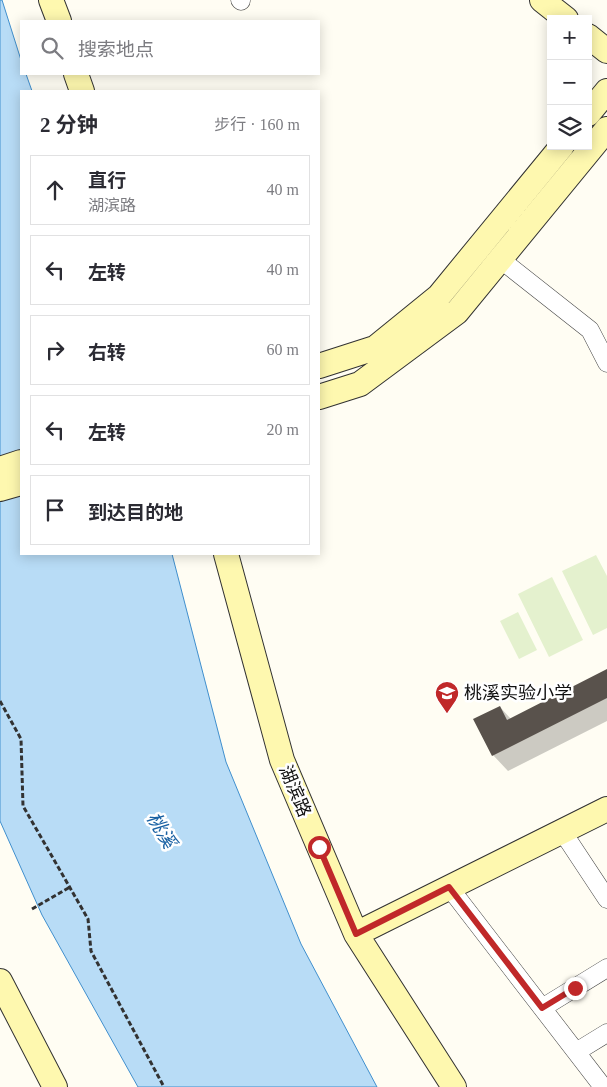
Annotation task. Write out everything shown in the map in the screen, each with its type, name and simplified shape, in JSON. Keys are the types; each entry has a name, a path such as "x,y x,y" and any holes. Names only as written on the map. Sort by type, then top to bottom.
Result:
{"street":[{"path":"52,0 58,20"},
{"path":"542,0 561,15"},
{"path":"592,39 607,51"},
{"path":"76,75 82,90"},
{"path":"592,109 607,91"},
{"path":"320,397 360,384 457,312 607,129"},
{"path":"320,366 375,348 439,296 559,150"},
{"path":"500,259 590,330 607,363"},
{"path":"0,469 20,462"},
{"path":"0,489 20,483"},
{"name":"湖滨路","path":"226,555 282,760 356,934 454,1087"},
{"path":"356,934 607,809"},
{"path":"562,831 607,899"},
{"path":"449,887 598,1082"},
{"path":"542,1008 607,968"},
{"path":"0,981 56,1087"},
{"path":"576,1052 607,1033"}],"path":[{"path":"0,701 21,739 23,806 88,919 90,952 164,1087"},
{"path":"32,909 70,888"}],"green space":[{"path":"596,555 607,576 607,628 593,635 562,571"},
{"path":"552,577 583,640 549,657 518,594"},
{"path":"518,612 537,650 519,659 500,621"}],"water":[{"name":"桃溪","path":"0,0 2,0 20,57 20,75 26,75 32,90 20,90 20,555 172,555 226,762 301,944 377,1087 138,1087 42,915 0,821"}],"building":[{"path":"607,669 607,698 492,756 473,719 500,706 507,720"}],"place":[{"name":"桃溪实验小学","path":"447,714"}],"route":[{"path":"319,847 356,934 449,887 542,1008 575,988"}]}
